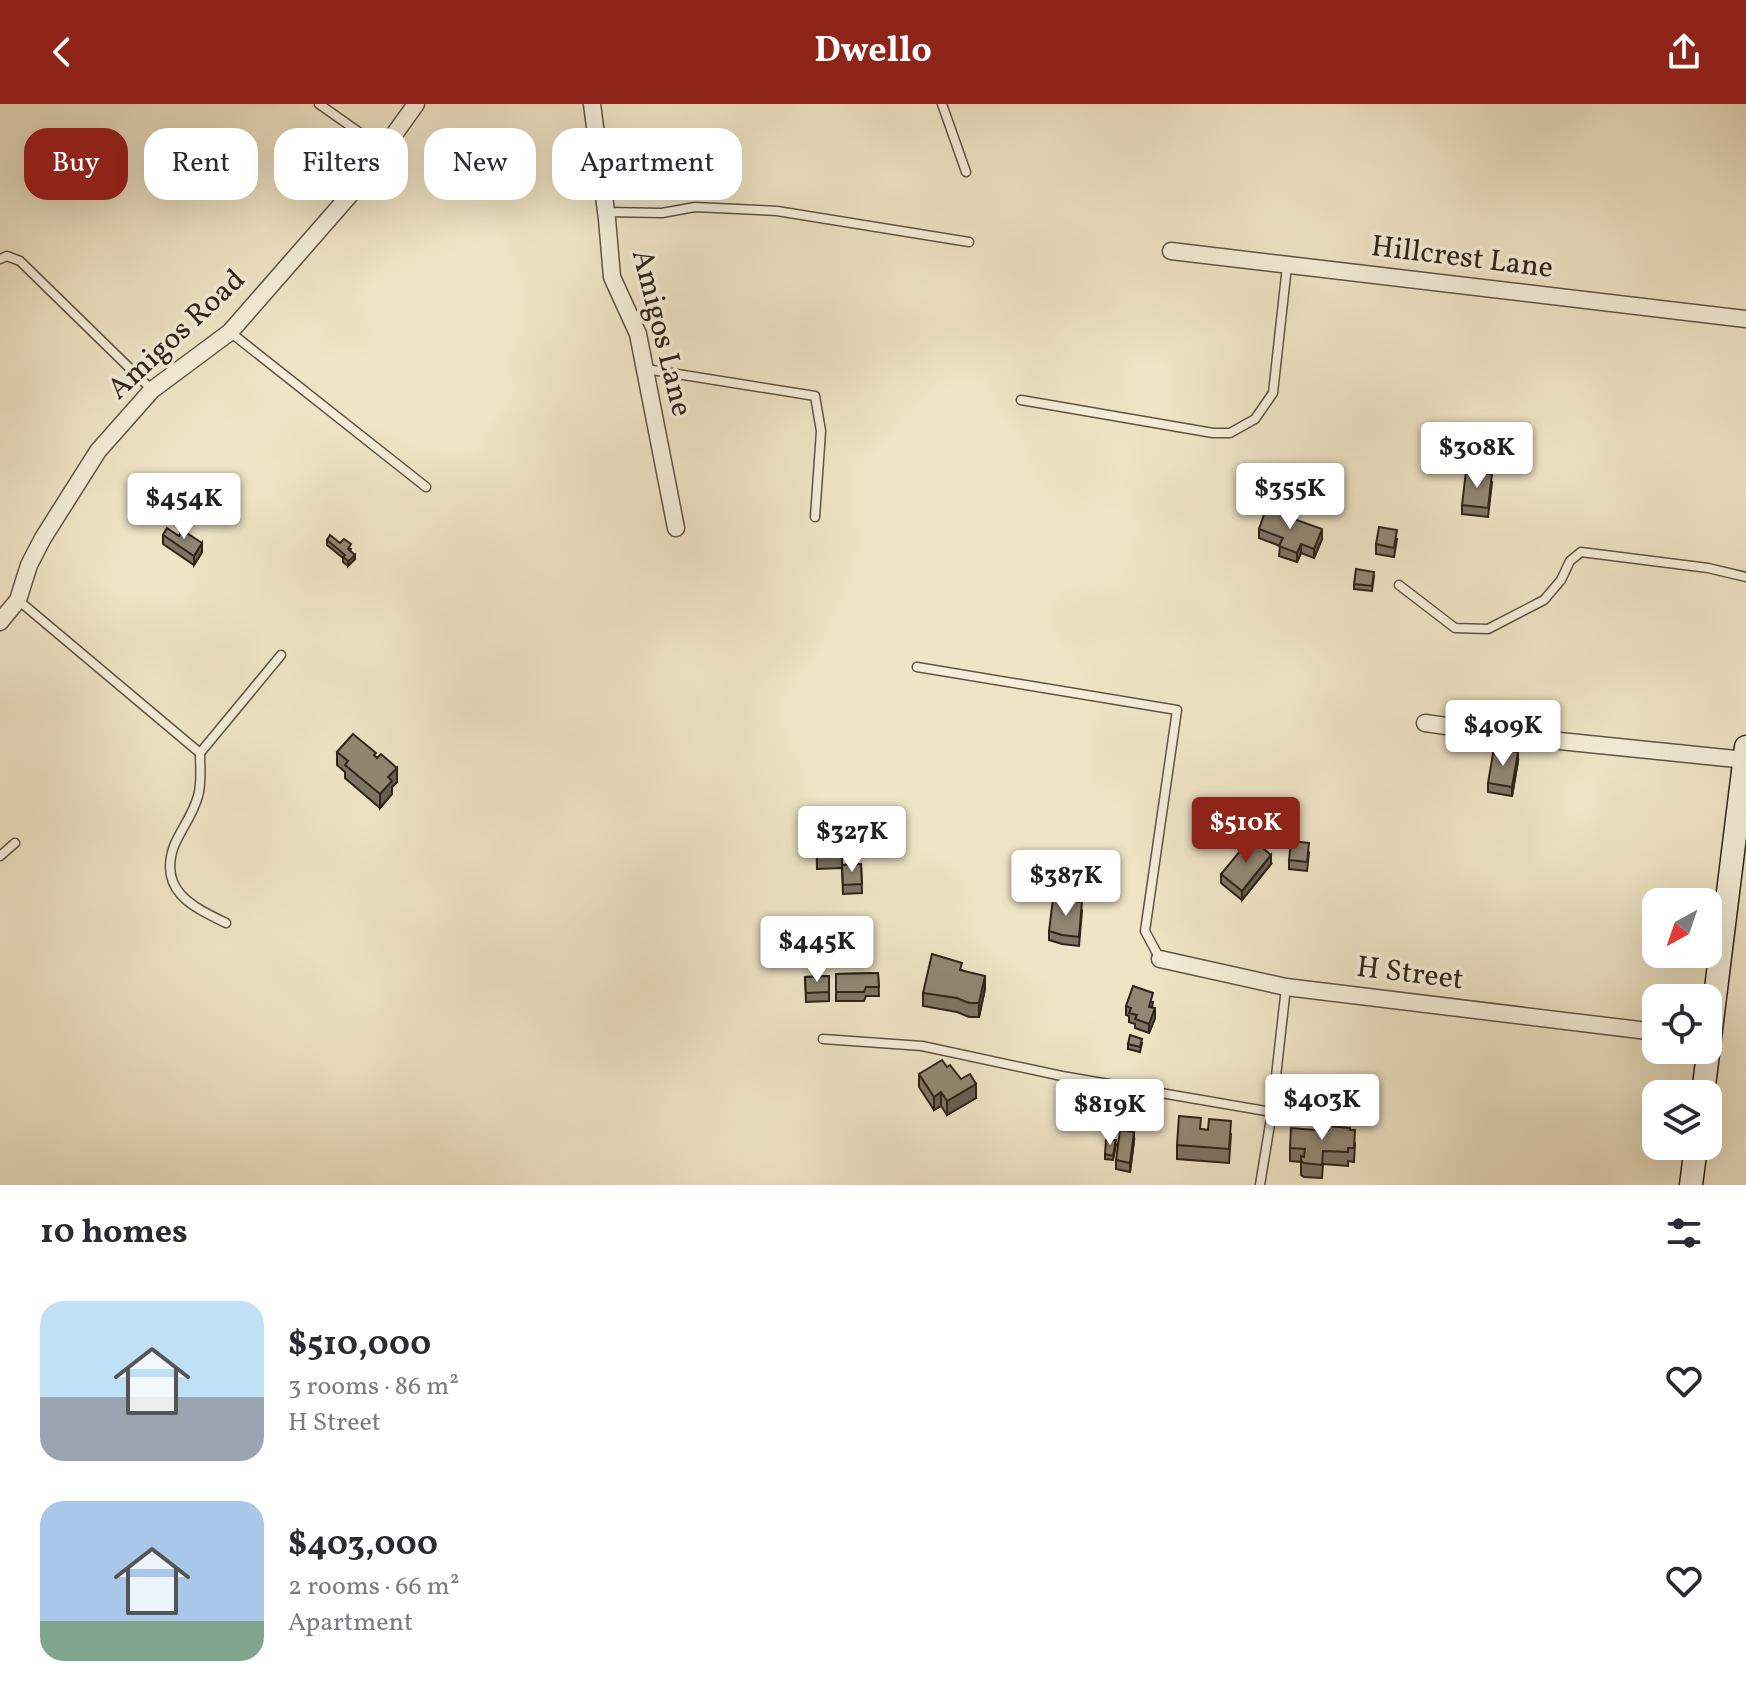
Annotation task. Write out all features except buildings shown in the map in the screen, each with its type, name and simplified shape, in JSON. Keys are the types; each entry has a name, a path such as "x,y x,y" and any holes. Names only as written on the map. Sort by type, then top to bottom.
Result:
{"main road":[{"path":"1718,984 1740,844 1745,756"},
{"path":"1691,1185 1694,1160"}],"street":[{"name":"Amigos Road","path":"399,128 416,104"},
{"name":"Amigos Lane","path":"592,104 612,277 638,334 676,528"},
{"name":"Amigos Road","path":"0,622 18,600 29,565 43,538 93,458 152,390 230,332 345,200"},
{"name":"Hillcrest Lane","path":"1171,251 1746,319"},
{"path":"1425,723 1540,739 1745,756"},
{"name":"H Street","path":"1160,959 1286,987 1642,1030"}],"lane":[{"path":"319,104 354,128"},
{"path":"942,104 966,172"},
{"path":"606,212 662,213 695,207 777,211 969,242"},
{"path":"0,259 7,256 20,261 152,390"},
{"path":"1021,400 1213,433 1230,433 1255,419 1273,393 1287,266"},
{"path":"230,332 426,487"},
{"path":"645,369 815,396 821,431 815,517"},
{"path":"1399,585 1455,628 1488,629 1544,600 1561,580 1570,561 1581,552 1708,568 1746,577"},
{"path":"18,600 200,753"},
{"path":"226,923 193,907 179,895 172,879 174,846 200,792 200,753 281,655"},
{"path":"917,667 1177,710 1145,931 1160,959"},
{"path":"0,856 15,843"},
{"path":"1260,1185 1286,987"},
{"path":"823,1039 922,1046 1062,1076 1272,1112"}]}
